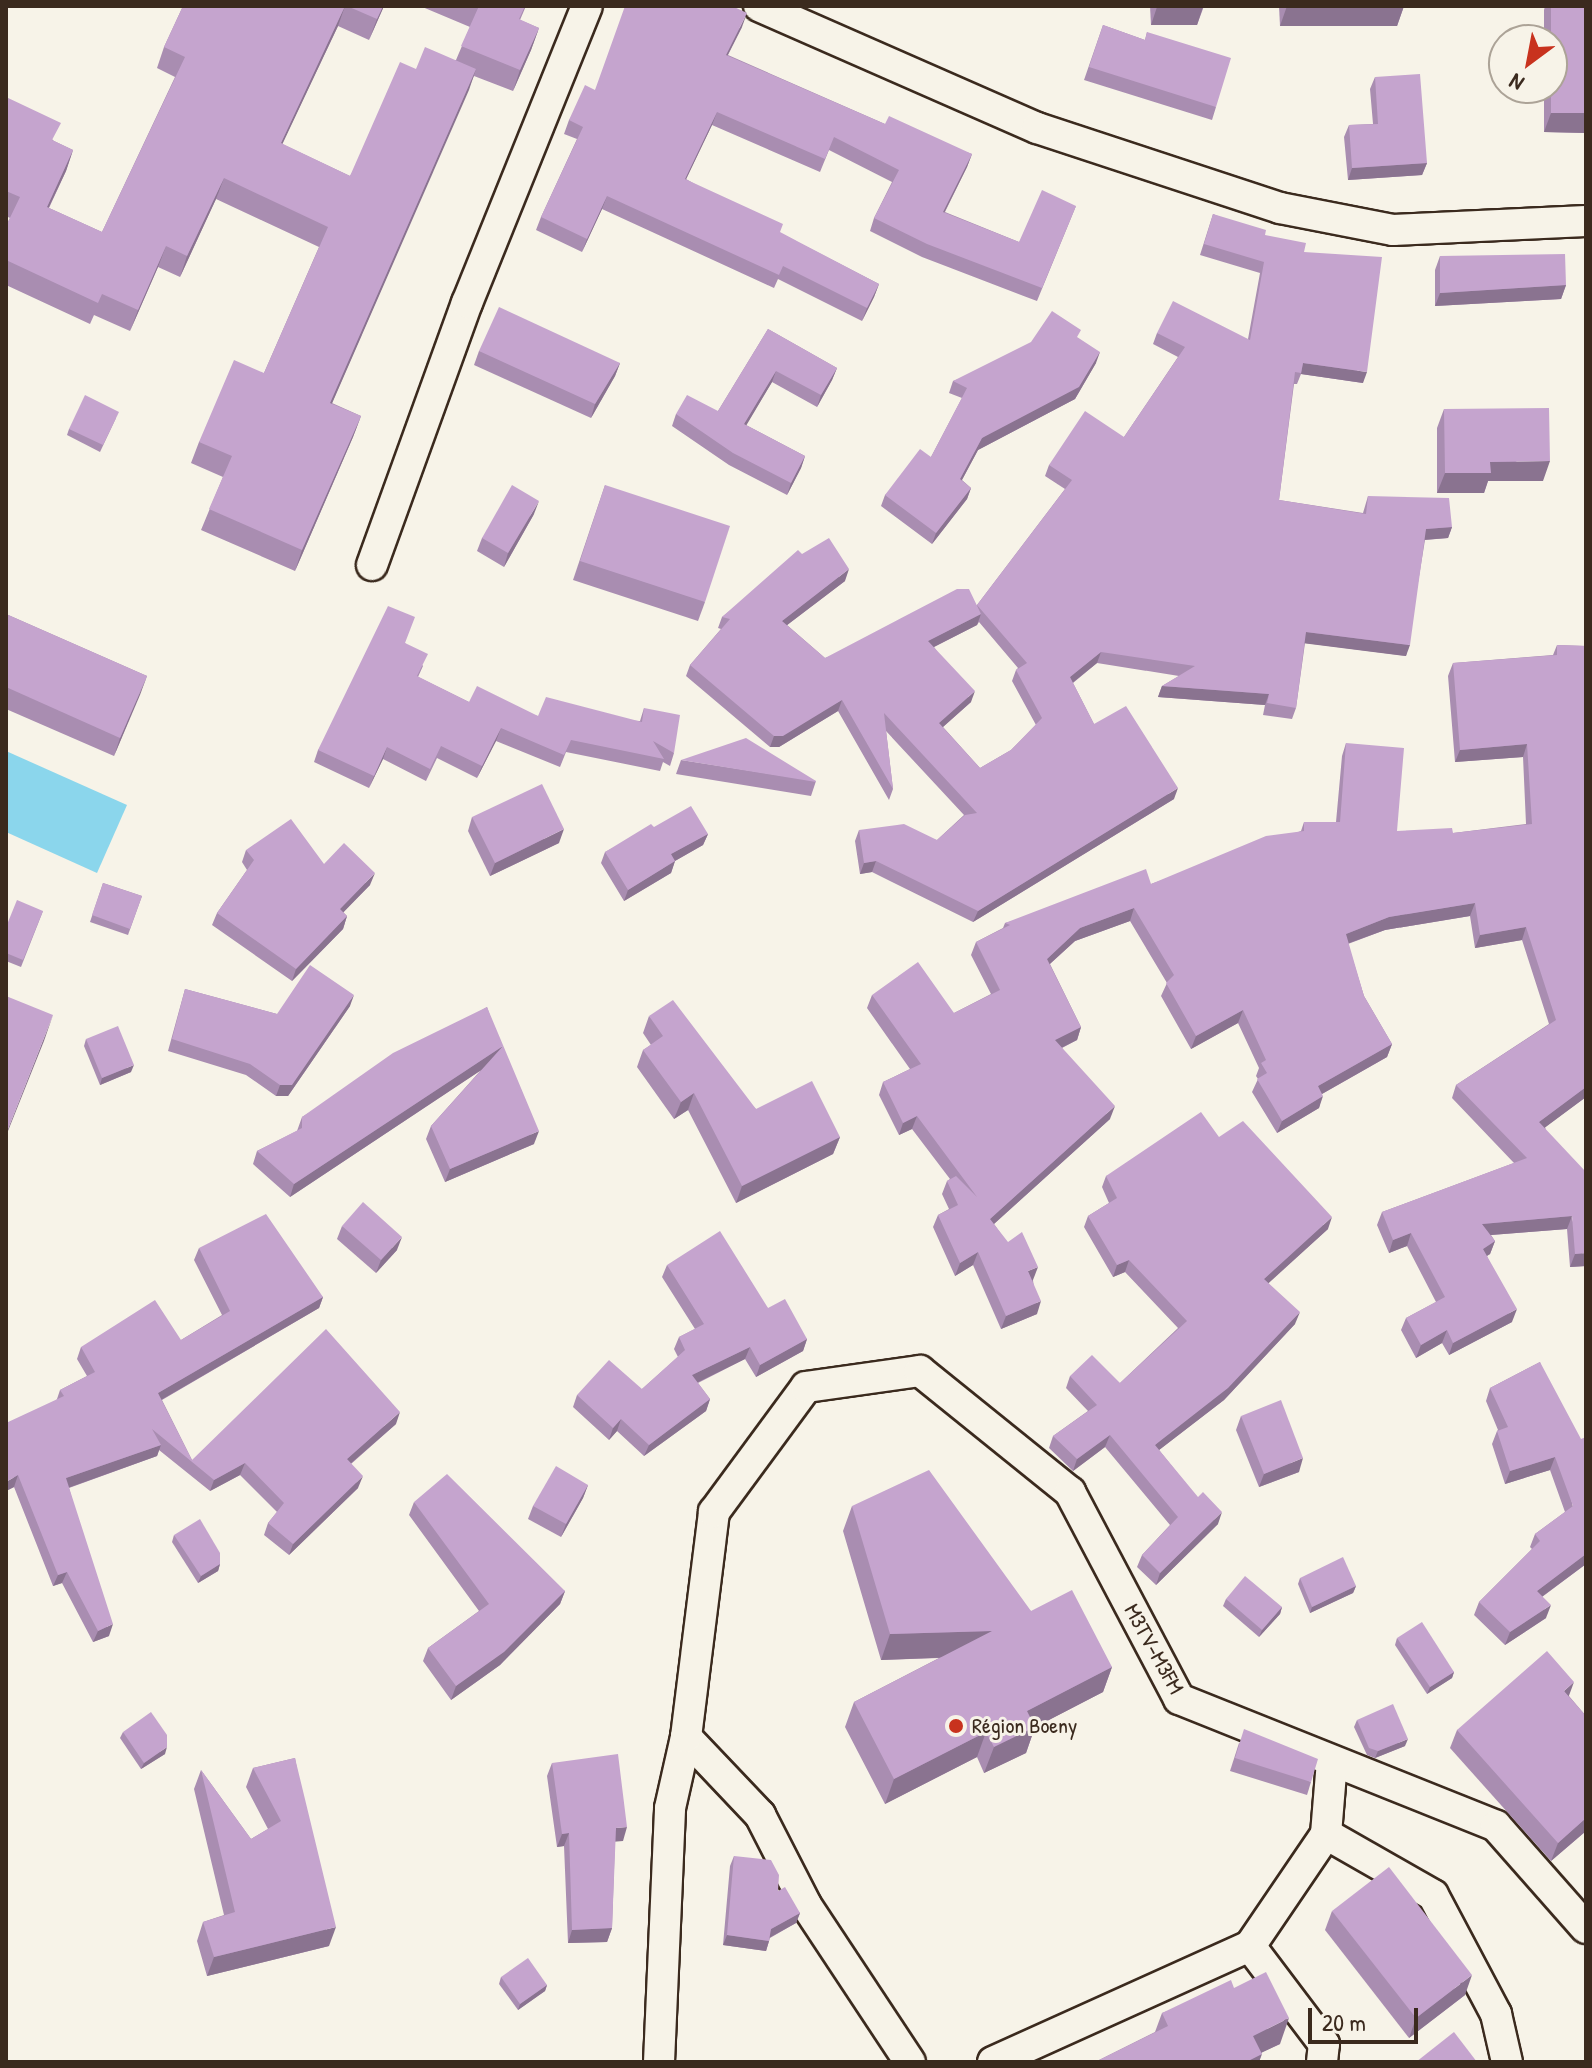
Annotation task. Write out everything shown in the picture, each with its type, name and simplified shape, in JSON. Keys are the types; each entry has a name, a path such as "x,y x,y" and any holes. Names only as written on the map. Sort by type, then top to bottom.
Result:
{"street":[{"path":"372,565 467,303 587,6"},
{"path":"759,6 1037,128 1280,208 1393,230 1586,221"},
{"name":"M3TV-M3FM","path":"686,1737 714,1512 806,1387 920,1371 1070,1492 1179,1699 1496,1826 1586,1928"},
{"path":"659,2062 670,1808 686,1737"},
{"path":"686,1737 760,1815 806,1905 910,2062"},
{"path":"993,2062 1250,1946 1326,1834 1332,1761"},
{"path":"1326,1834 1433,1895 1496,2014 1507,2062"},
{"path":"1250,1946 1324,2044 1322,2062"}],"water":[{"path":"6,751 127,805 97,873 6,832"}],"building":[{"path":"183,6 345,6 281,143 350,176 400,62 416,69 425,47 476,69 330,403 361,416 302,550 209,509 232,456 199,442 234,360 264,373 328,227 224,178 187,256 166,246 138,310 102,294 98,303 6,260 6,226 20,197 6,191 6,97 61,123 52,140 73,150 47,207 102,232 185,57 164,47"},
{"path":"347,6 383,6 377,19"},
{"path":"479,6 525,6 519,19 539,28 520,70 461,46"},
{"path":"625,6 732,6 747,13 726,55 885,124 889,116 972,154 943,212 1019,242 1042,190 1076,206 1042,288 927,244 874,218 899,170 834,137 825,159 717,112 685,179 783,224 780,232 879,284 867,308 783,266 779,275 607,196 587,239 541,217 583,127 569,120 585,85 595,90"},
{"path":"1551,6 1586,6 1586,113 1551,113 1551,104 1568,104 1568,24 1551,24"},
{"path":"1103,25 1145,40 1147,32 1231,58 1216,107 1089,67"},
{"path":"1420,74 1427,163 1352,168 1349,125 1378,124 1375,77"},
{"path":"1213,214 1266,230 1265,235 1306,243 1304,252 1382,257 1367,372 1303,363 1301,373 1295,372 1279,500 1366,514 1368,496 1449,498 1452,527 1426,529 1410,645 1306,632 1296,708 1267,703 1269,694 1162,686 1195,666 1101,652 1070,677 1094,724 1126,706 1178,788 978,911 876,861 864,863 859,830 904,824 937,840 965,815 977,813 884,713 893,789 842,700 783,736 774,736 690,665 730,619 722,617 798,550 802,554 829,538 849,569 782,621 825,658 957,589 969,589 981,614 928,641 975,691 939,723 980,768 1011,750 1042,718 1016,670 1027,663 977,605 1072,480 1049,465 1085,411 1124,437 1185,347 1157,333 1173,301 1250,340 1264,262 1204,244"},
{"path":"1565,254 1566,285 1440,293 1440,256"},
{"path":"499,307 620,363 595,404 479,351"},
{"path":"1052,311 1081,330 1077,337 1100,352 1079,387 982,438 960,479 971,488 936,533 885,495 920,449 931,457 967,388 953,381 1031,342"},
{"path":"768,329 837,368 821,395 776,371 744,424 805,456 791,483 733,453 676,414 687,395 718,411"},
{"path":"85,395 119,412 103,445 69,429"},
{"path":"1549,408 1550,461 1490,462 1491,473 1445,473 1444,409"},
{"path":"512,485 539,501 508,553 482,538"},
{"path":"605,485 730,526 705,602 580,561"},
{"path":"388,606 415,617 405,643 428,654 417,676 469,702 477,686 538,716 546,697 642,722 644,708 680,715 674,753 653,741 664,759 571,740 564,755 501,728 482,766 441,746 430,769 387,747 374,776 318,750"},
{"path":"6,614 147,676 120,738 6,687"},
{"path":"1557,645 1586,646 1586,1087 1539,1122 1586,1172 1586,1253 1575,1254 1572,1216 1482,1224 1495,1241 1483,1249 1517,1309 1453,1343 1447,1330 1421,1345 1406,1318 1445,1297 1411,1233 1393,1240 1382,1212 1527,1158 1456,1085 1556,1020 1526,927 1480,935 1475,903 1389,917 1346,934 1364,996 1392,1044 1318,1086 1323,1096 1282,1121 1257,1079 1267,1073 1261,1063 1266,1060 1243,1010 1196,1036 1166,983 1174,975 1134,908 1080,928 1047,959 1081,1027 1055,1040 1115,1106 990,1219 1008,1242 1022,1232 1038,1267 1028,1271 1041,1301 1006,1316 978,1252 960,1263 938,1215 958,1205 947,1181 956,1176 977,1197 917,1116 903,1123 883,1082 921,1064 872,995 918,962 954,1013 1000,990 976,942 1010,925 1005,923 1146,869 1151,884 1266,836 1304,831 1304,822 1340,822 1346,743 1404,748 1397,831 1452,828 1453,833 1532,824 1527,744 1460,750 1453,663 1557,655"},
{"path":"746,738 816,781 816,782 681,760"},
{"path":"542,784 564,829 495,863 472,817"},
{"path":"691,806 708,834 671,854 675,861 628,890 605,852 651,824 654,827"},
{"path":"291,819 324,864 344,843 375,873 340,909 347,916 296,969 217,913 254,860 246,850"},
{"path":"103,883 142,896 130,929 92,915"},
{"path":"17,900 43,911 23,960 6,953 6,927"},
{"path":"310,965 354,995 292,1085 280,1085 250,1064 172,1039 185,989 277,1014"},
{"path":"6,996 53,1015 6,1134"},
{"path":"673,1000 756,1109 812,1081 840,1137 742,1186 694,1093 681,1102 643,1050 663,1036 649,1016"},
{"path":"487,1007 539,1131 450,1169 431,1126 503,1046 294,1184 257,1151 302,1128 302,1117 393,1053"},
{"path":"118,1026 134,1065 102,1078 86,1039"},
{"path":"1201,1112 1219,1137 1243,1121 1332,1217 1264,1279 1300,1312 1228,1388 1155,1445 1198,1497 1203,1492 1222,1512 1160,1573 1142,1555 1178,1517 1110,1435 1077,1459 1053,1436 1097,1405 1070,1376 1092,1355 1120,1383 1187,1321 1129,1260 1117,1265 1088,1216 1117,1198 1106,1176"},
{"path":"363,1202 402,1237 381,1260 342,1226"},
{"path":"266,1214 323,1297 158,1393 192,1460 326,1329 400,1412 347,1459 363,1476 293,1544 268,1523 284,1503 245,1463 214,1480 152,1429 161,1445 66,1478 113,1624 98,1631 67,1572 58,1575 18,1475 6,1482 6,1423 64,1396 60,1390 95,1372 81,1347 155,1300 181,1340 230,1311 199,1248"},
{"path":"720,1231 768,1308 785,1299 807,1339 760,1365 750,1347 692,1375 710,1399 649,1445 621,1419 613,1428 577,1395 609,1360 642,1389 685,1350 679,1337 704,1324 667,1265"},
{"path":"1540,1362 1581,1439 1586,1437 1586,1554 1537,1591 1551,1605 1510,1632 1479,1602 1540,1541 1535,1534 1573,1506 1555,1457 1510,1471 1497,1431 1508,1427 1490,1388"},
{"path":"1281,1400 1303,1458 1264,1474 1241,1416"},
{"path":"556,1466 588,1485 566,1524 533,1506"},
{"path":"929,1470 1031,1611 1072,1590 1112,1667 1027,1711 1035,1727 994,1747 986,1732 894,1779 854,1702 992,1631 890,1634 852,1506"},
{"path":"447,1474 565,1591 504,1652 456,1686 428,1648 489,1604 414,1502"},
{"path":"200,1519 220,1553 220,1564 201,1576 174,1535"},
{"path":"1343,1557 1356,1586 1312,1607 1300,1578"},
{"path":"1245,1576 1282,1607 1262,1630 1226,1599"},
{"path":"1422,1622 1454,1672 1430,1687 1397,1638"},
{"path":"1547,1651 1574,1682 1564,1691 1586,1716 1586,1818 1558,1843 1457,1730"},
{"path":"1393,1704 1408,1739 1378,1751 1369,1748 1357,1720"},
{"path":"151,1712 167,1735 167,1747 144,1763 123,1732"},
{"path":"1244,1729 1318,1759 1311,1782 1235,1758"},
{"path":"618,1754 627,1827 616,1828 612,1928 572,1930 569,1833 562,1834 552,1763"},
{"path":"295,1758 336,1927 214,1957 203,1922 235,1912 201,1770 251,1839 281,1821 253,1768"},
{"path":"734,1856 771,1860 779,1875 778,1891 785,1887 800,1913 771,1929 769,1941 727,1935"},
{"path":"1389,1867 1472,1975 1416,2018 1332,1911"},
{"path":"528,1958 547,1985 520,2004 501,1977"},
{"path":"1266,1972 1289,2018 1253,2036 1262,2054 1246,2062 1095,2062 1168,2026 1162,2013 1231,1980 1234,1988"},
{"path":"1454,2032 1477,2062 1416,2062"}],"place":[{"name":"Région Boeny","path":"956,1726"}]}
